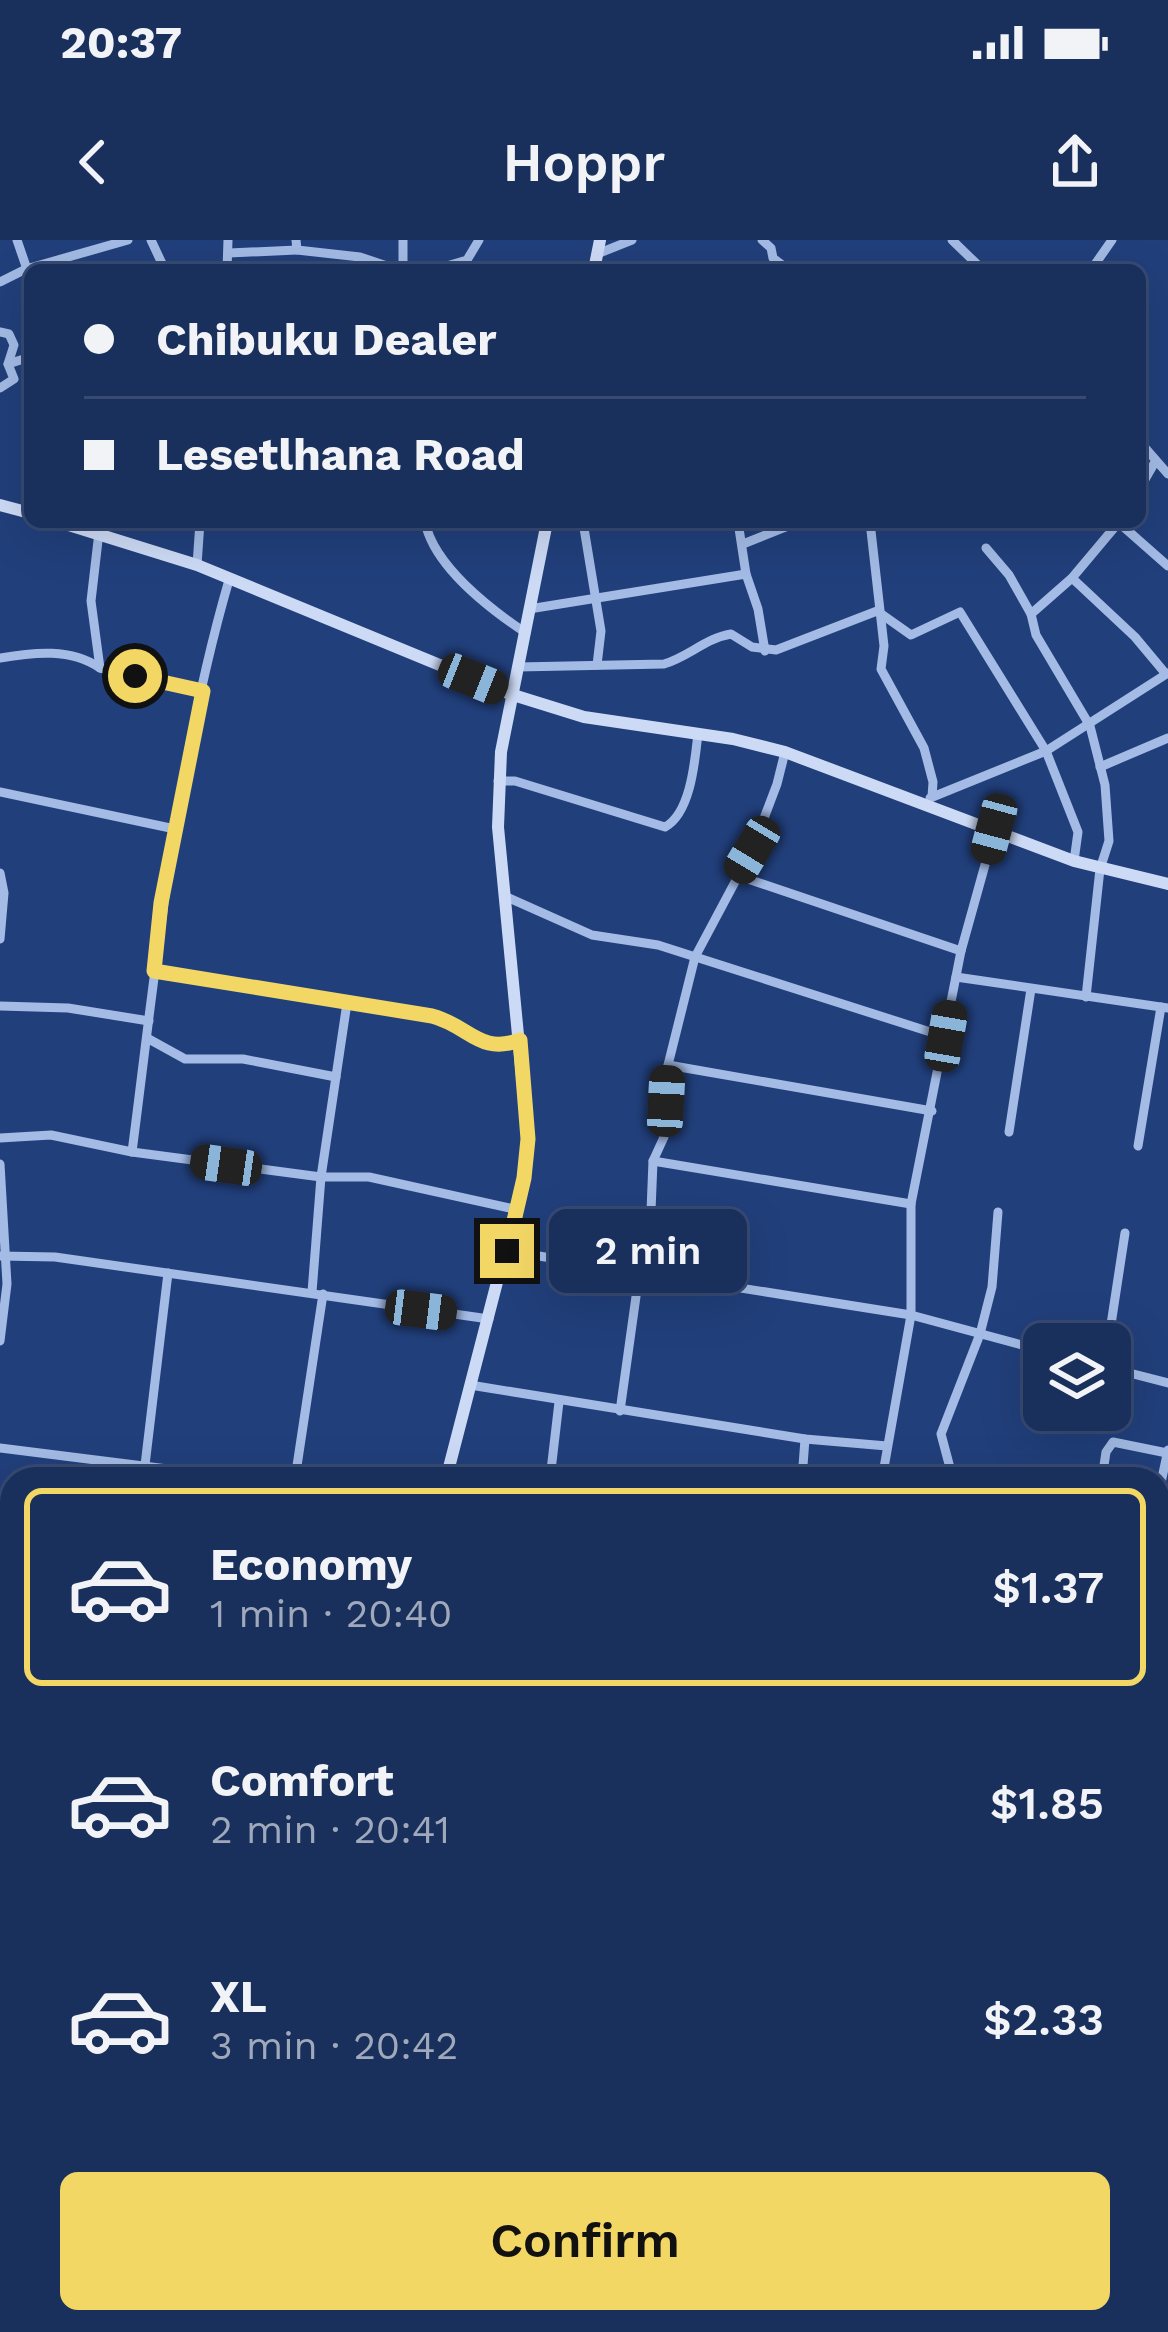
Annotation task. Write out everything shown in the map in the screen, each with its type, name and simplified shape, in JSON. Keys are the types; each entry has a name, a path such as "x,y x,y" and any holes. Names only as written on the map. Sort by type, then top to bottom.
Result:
{"street":[{"path":"57,264 128,240"},
{"path":"228,240 228,264"},
{"path":"454,264 467,260 479,240"},
{"path":"598,247 632,240"},
{"path":"952,240 977,264"},
{"path":"230,253 296,245 383,264"},
{"path":"0,332 9,334 14,345 8,364 14,379 0,388"},
{"path":"8,364 24,358"},
{"path":"1146,450 1168,474"},
{"path":"1146,478 1155,462"},
{"path":"87,528 197,565 510,694 584,717 698,733 784,752 925,800 1074,861 1168,884"},
{"path":"197,565 200,528"},
{"path":"428,528 476,597 526,633"},
{"path":"449,1467 524,1178 528,1139 498,827 498,781 510,694 546,528"},
{"path":"584,528 601,631 597,665"},
{"path":"739,528 765,651"},
{"path":"742,544 783,528"},
{"path":"870,528 884,646 881,669 924,748 933,782 925,800"},
{"path":"1031,614 1072,578 1114,528"},
{"path":"1126,528 1168,566"},
{"path":"99,532 92,602 100,668"},
{"path":"986,548 1031,614 1036,635 1090,726 1100,767 1109,841 1100,869 1086,997"},
{"path":"529,609 746,574"},
{"path":"925,800 1046,751 1167,673 1072,578"},
{"path":"132,1152 176,829 230,580"},
{"path":"518,667 664,664 731,634 765,651 877,611"},
{"path":"877,611 908,635 960,612 1046,751 1078,832 1074,861"},
{"path":"0,658 40,652 86,658 100,668 203,691"},
{"path":"498,781 515,781 665,827 678,816 694,767 698,733"},
{"path":"1100,767 1168,738"},
{"path":"651,1211 653,1161 664,1137 668,1065 694,957 752,850 784,752"},
{"path":"0,792 176,829"},
{"path":"884,1467 911,1315 911,1204 956,977 994,829"},
{"path":"0,873 4,892 0,939"},
{"path":"736,875 962,951"},
{"path":"507,897 592,935 647,942 946,1036"},
{"path":"154,971 399,1009 450,1021 500,1047 520,1040"},
{"path":"956,977 1164,1008 1138,1146"},
{"path":"1009,1132 1031,989"},
{"path":"296,1467 317,1293 321,1177 347,1003"},
{"path":"0,1006 68,1008 149,1021"},
{"path":"147,1038 185,1059 243,1059 336,1077"},
{"path":"668,1065 932,1111"},
{"path":"0,1138 51,1135 132,1152 321,1177 369,1178 514,1210"},
{"path":"653,1161 911,1204"},
{"path":"0,1164 0,1341"},
{"path":"950,1467 941,1434 980,1334 994,1279 998,1212"},
{"path":"1111,1323 1125,1233"},
{"path":"507,1251 911,1315 1023,1345"},
{"path":"3,1256 55,1257 489,1319"},
{"path":"145,1465 168,1274"},
{"path":"620,1412 639,1275"},
{"path":"1131,1373 1168,1383"},
{"path":"470,1385 620,1412 887,1446"},
{"path":"552,1467 560,1402"},
{"path":"803,1467 805,1439"},
{"path":"1104,1467 1113,1442 1167,1450"},
{"path":"0,1448 160,1467"}],"route":[{"path":"135,676 203,691 161,903 154,971 432,1016 500,1047 520,1040 528,1139 507,1251"}]}
